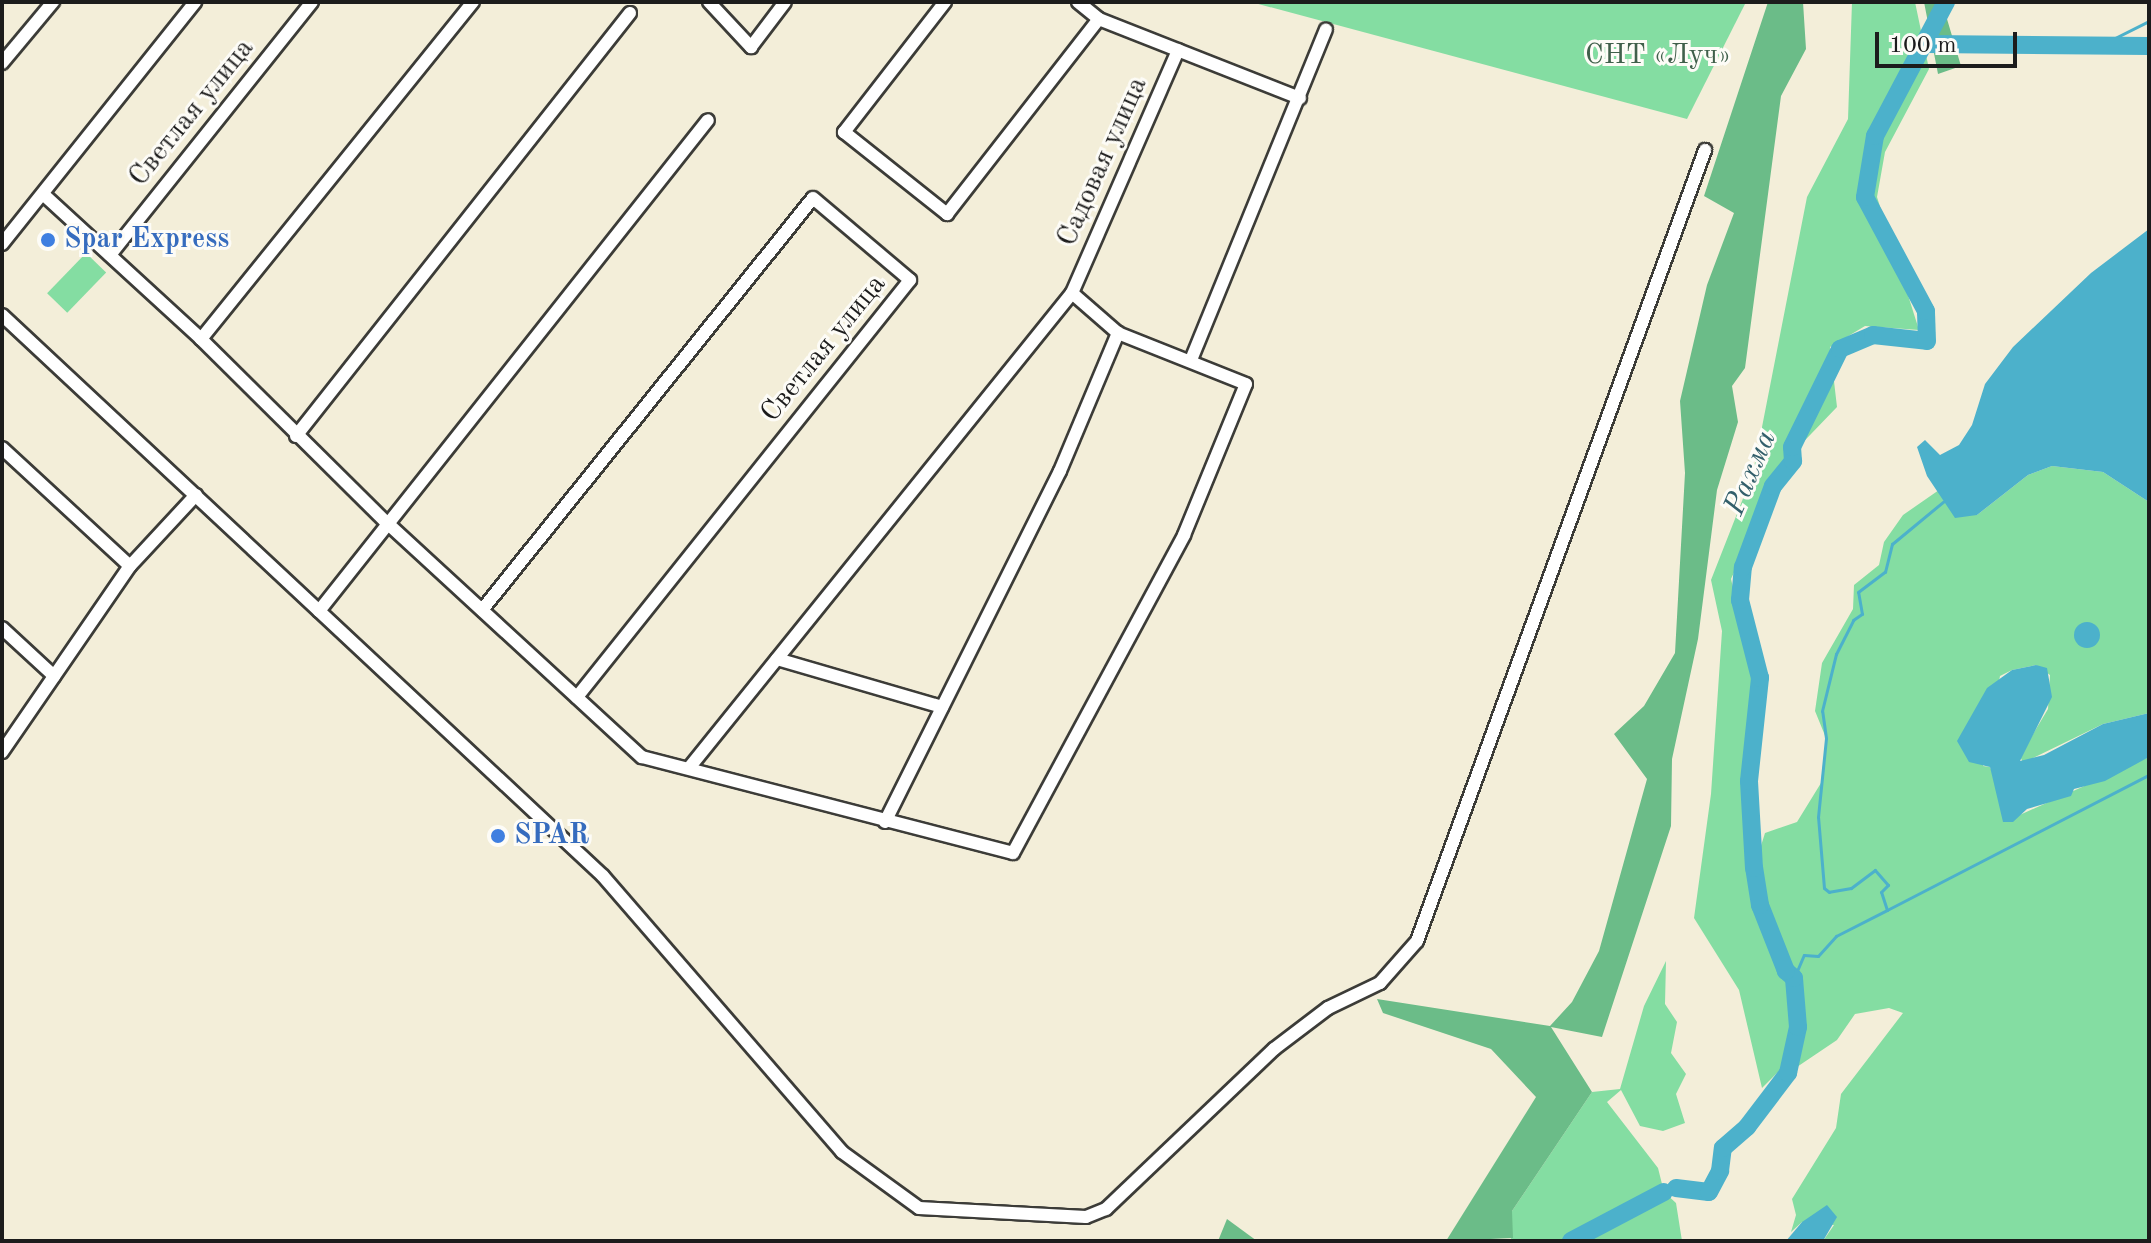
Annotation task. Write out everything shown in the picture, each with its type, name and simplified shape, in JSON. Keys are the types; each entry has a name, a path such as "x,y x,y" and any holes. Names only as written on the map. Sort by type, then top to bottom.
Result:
{"street":[{"path":"2,63 53,2"},
{"path":"2,244 195,2"},
{"name":"Светлая улица","path":"110,255 312,2"},
{"path":"201,339 473,2"},
{"path":"709,2 751,47 785,2"},
{"path":"945,2 844,132 947,214 1099,19"},
{"name":"Садовая улица","path":"1078,2 1099,19 1300,98"},
{"path":"296,436 630,13"},
{"path":"1191,360 1326,30"},
{"name":"Садовая улица","path":"1072,293 1178,50"},
{"path":"319,611 385,521 708,120"},
{"path":"2,315 616,889 842,1152 919,1208 1086,1217 1106,1209 1274,1049 1328,1008 1380,983 1417,941 1705,150"},
{"path":"43,194 201,339 385,521 642,757 1013,853 1184,535 1246,384 1118,333 1072,293 689,768"},
{"name":"Светлая улица","path":"482,610 813,198 910,280 577,697"},
{"path":"885,822 1060,471 1118,333"},
{"path":"2,448 130,566"},
{"path":"2,752 130,566 196,495"},
{"path":"2,628 54,676"},
{"path":"777,659 942,707"}],"green space":[{"name":"СНТ «Луч»","path":"1251,2 1746,2 1687,119"},
{"path":"1768,2 1803,2 1806,49 1781,96 1745,368 1732,386 1738,422 1717,490 1698,639 1672,759 1671,826 1602,1037 1551,1027 1592,1092 1512,1211 1513,1238 1446,1241 1536,1097 1491,1049 1383,1013 1377,999 1550,1026 1572,1002 1599,951 1647,779 1614,734 1644,706 1675,653 1685,473 1680,401 1707,285 1734,213 1704,196"},
{"path":"1852,2 1915,2 1929,69 1885,152 1877,197 1919,330 1865,326 1830,347 1837,407 1785,461 1731,579 1755,681 1744,794 1750,875 1759,900 1754,868 1765,833 1797,822 1821,783 1826,738 1815,711 1822,663 1853,609 1854,585 1879,565 1884,542 1903,515 1939,490 1944,501 1977,515 2028,475 2052,466 2103,472 2149,502 2149,713 2103,724 2023,763 2020,756 2048,709 2050,675 2036,665 2012,670 2000,676 1983,766 1990,767 1999,790 2004,822 2149,757 2149,1241 1823,1241 1834,1225 1802,1222 1791,1232 1796,1215 1792,1199 1836,1128 1841,1094 1903,1013 1889,1008 1855,1014 1837,1040 1788,1073 1798,1027 1794,978 1786,971 1766,919 1788,984 1792,1027 1780,1070 1762,1088 1739,990 1694,918 1711,794 1722,631 1711,580 1753,473 1807,197 1848,119"},
{"path":"1924,2 1948,2 1947,19 1961,66 1938,74"},
{"path":"86,253 106,272 67,313 47,293"},
{"path":"1666,961 1665,1004 1677,1022 1671,1053 1686,1074 1676,1094 1685,1123 1663,1131 1640,1126 1621,1090 1607,1102 1658,1168 1664,1192 1676,1203 1682,1241 1511,1241 1512,1211 1592,1092 1620,1089 1644,1006"},
{"path":"1227,1219 1257,1241 1218,1241"}],"water":[{"path":"2149,229 2149,502 2103,472 2052,466 2028,475 1977,515 1955,518 1927,476 1917,447 1925,440 1940,455 1959,445 1972,425 1985,384 2013,347 2091,273"},
{"path":"2087,622 2097,625 2100,635 2097,645 2087,648 2077,645 2074,635 2077,625"},
{"path":"2036,665 2047,668 2052,697 2020,761 2044,755 2103,724 2149,713 2149,757 2105,781 2074,789 2071,796 2027,809 2013,822 2003,822 1990,767 1969,762 1957,741 1987,688 2012,670"},
{"path":"1827,1205 1837,1217 1823,1241 1786,1241 1802,1222"}],"waterway":[{"name":"Рахма","path":"1676,1188 1709,1192 1720,1171 1723,1148 1747,1127 1788,1073 1798,1027 1794,978 1786,971 1760,905 1754,868 1749,781 1760,678 1740,600 1743,567 1773,486 1793,461 1792,447 1840,349 1873,335 1927,341 1926,311 1865,197 1875,136 1946,2"},
{"path":"2095,48 2149,21"},
{"name":"Рахма","path":"1927,44 2149,46"},
{"path":"1794,978 1804,955 1818,956 1836,936 1887,910 1881,892 1888,885 1875,870 1851,888 1829,892 1824,888 1818,817 1826,738 1822,711 1836,654 1853,620 1862,614 1858,592 1885,572 1892,544 1944,501"},
{"path":"1887,910 2149,775"},
{"name":"Рахма","path":"1571,1241 1664,1192"}],"place":[{"name":"Spar Express","path":"48,240"},
{"name":"SPAR","path":"498,836"}]}
